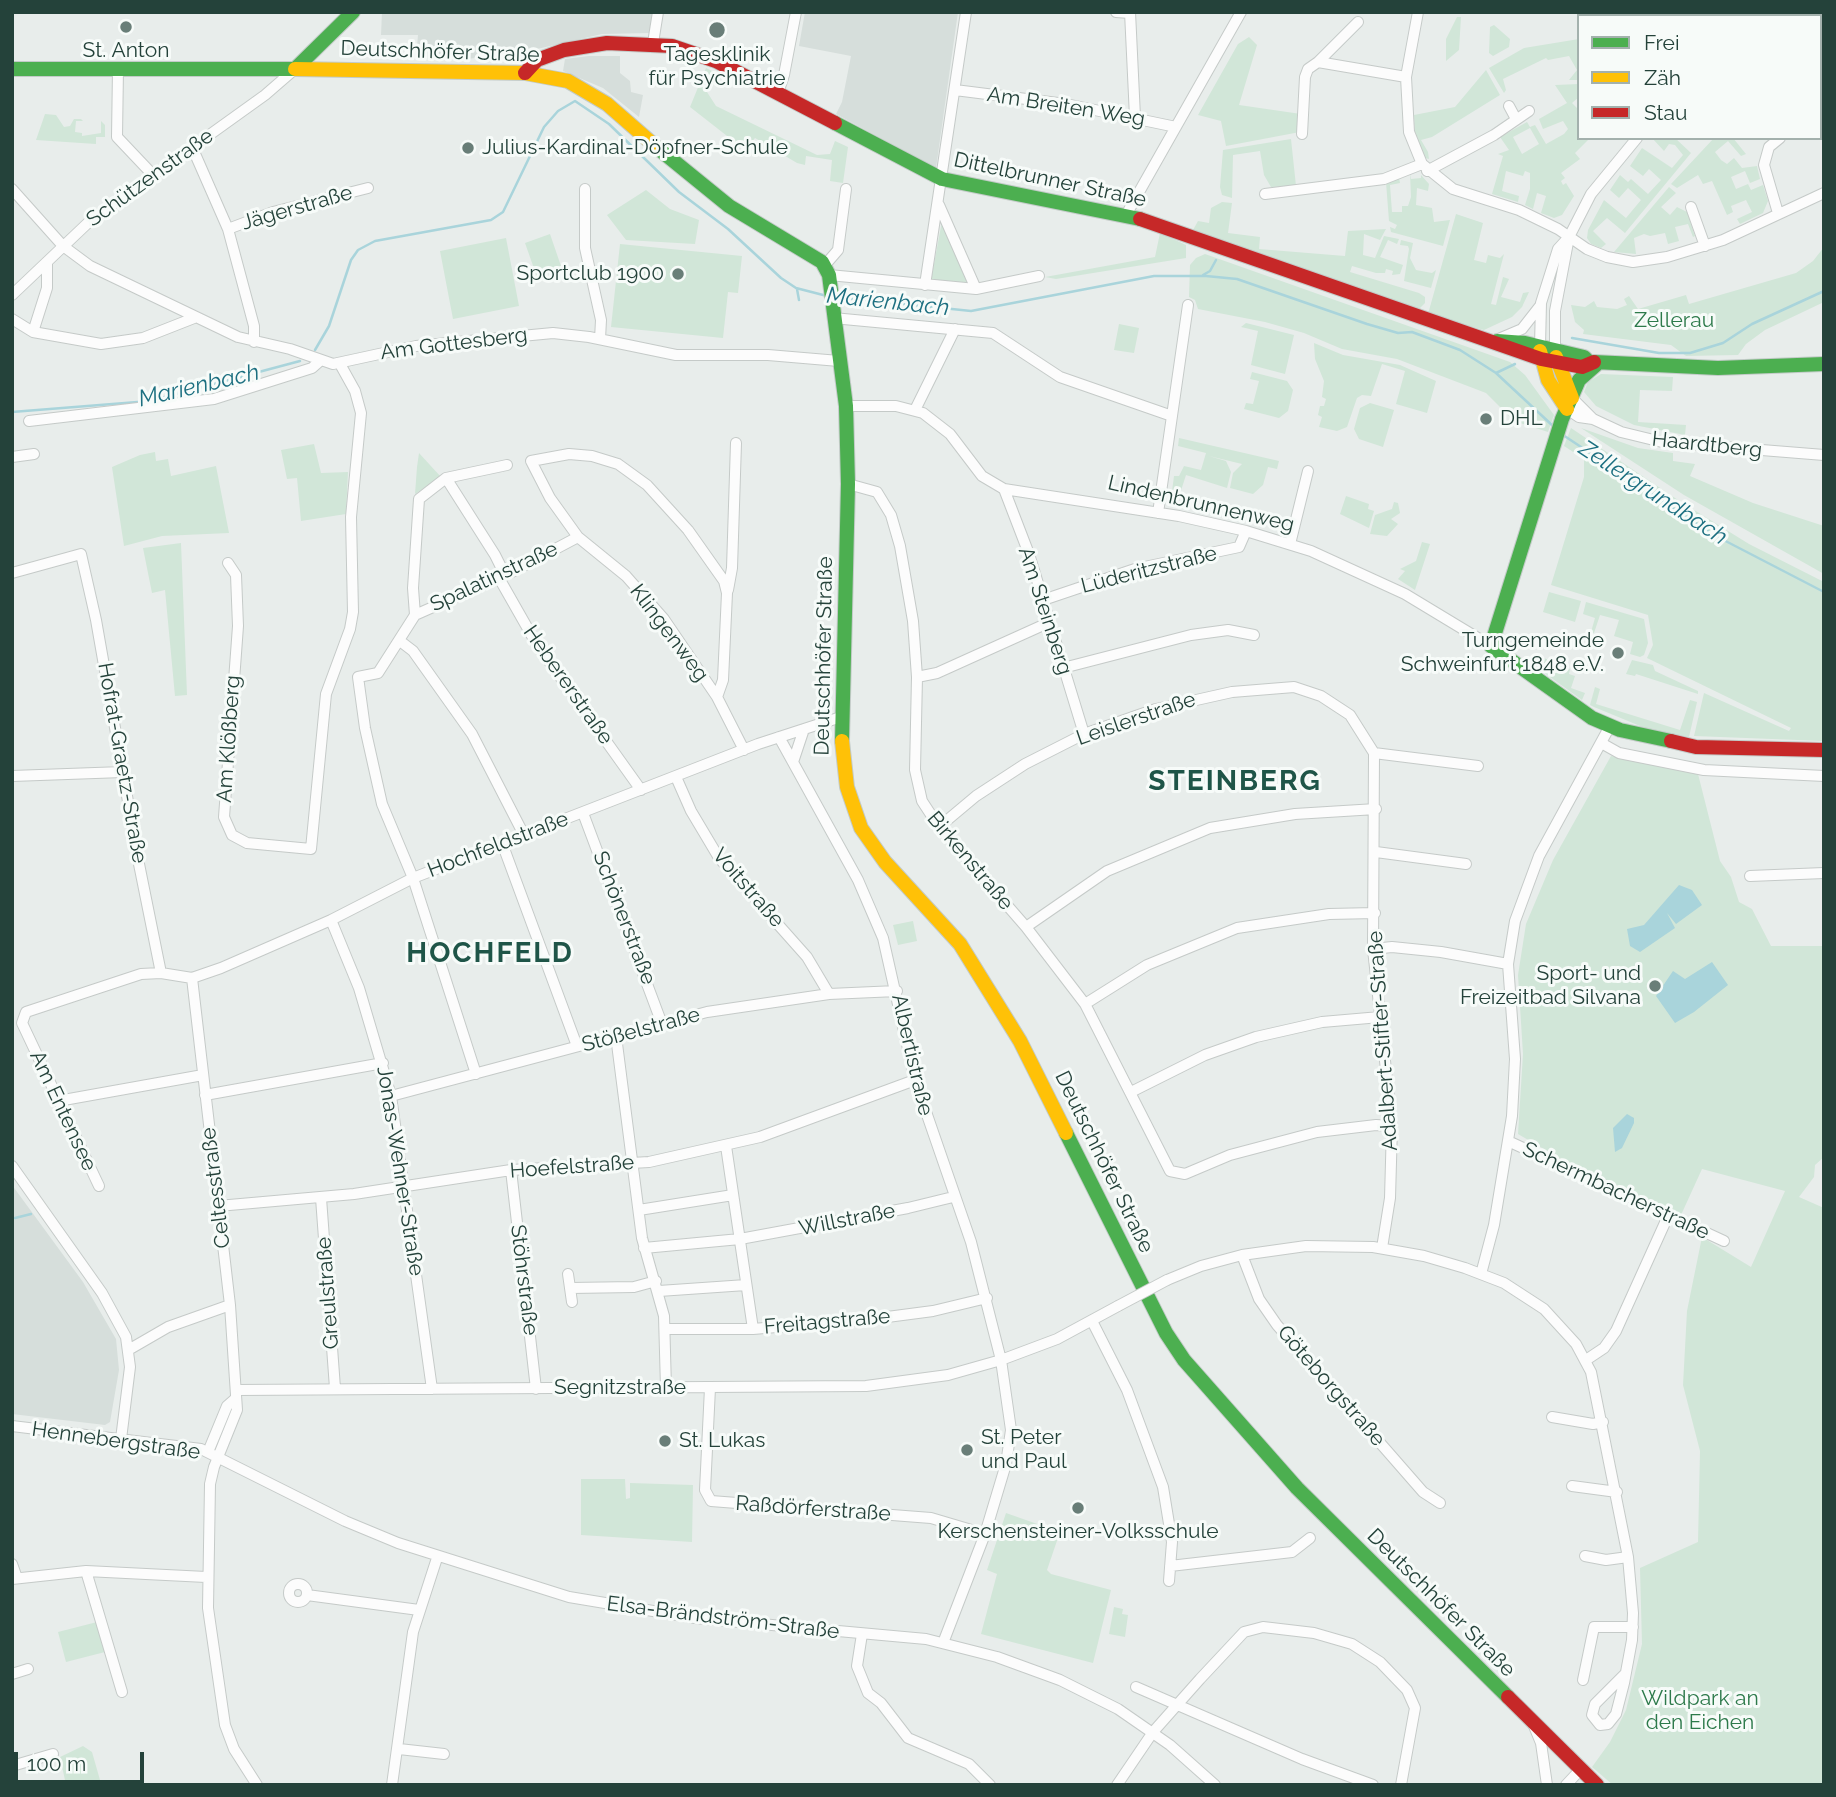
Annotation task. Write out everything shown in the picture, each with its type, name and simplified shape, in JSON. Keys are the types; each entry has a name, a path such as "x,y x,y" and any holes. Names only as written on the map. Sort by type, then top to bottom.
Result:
{"main road":[{"path":"295,69 353,12"},
{"name":"Dittelbrunner Straße","path":"525,73 537,60 564,50 607,43 653,43 707,57 942,179 1126,215 1492,341 1514,340 1582,366 1595,363 1718,368 1824,364"},
{"name":"Deutschhöfer Straße","path":"12,69 295,69 525,73 568,81 595,95 708,191 828,275 846,405 848,484 841,717 845,777 861,828 885,862 960,944 990,989 1020,1041 1172,1342 1207,1387 1297,1488 1534,1726 1597,1785"},
{"path":"1540,352 1548,380 1567,410"},
{"path":"1556,356 1567,410"},
{"path":"1491,646 1556,436 1581,377 1595,363"},
{"name":"Lindenbrunnenweg","path":"1491,646 1572,704 1610,726 1645,737 1696,747 1824,750"}],"street":[{"path":"653,43 658,12"},
{"path":"778,93 796,12"},
{"path":"925,285 966,12"},
{"path":"1116,12 1130,13 1135,117"},
{"path":"1126,215 1241,12"},
{"path":"1418,12 1406,77 1409,132 1425,168 1453,189 1536,216 1600,254 1625,261 1648,261 1705,246 1824,193"},
{"path":"1302,134 1305,77 1308,69 1358,22"},
{"path":"1318,62 1406,77"},
{"path":"118,69 117,137 153,175"},
{"name":"Schützenstraße","path":"12,295 91,220 295,69"},
{"name":"Am Breiten Weg","path":"955,90 1066,104 1176,127"},
{"path":"1509,106 1516,119"},
{"path":"1265,194 1384,179 1425,168 1529,111"},
{"path":"1540,352 1541,303 1558,249 1569,237 1591,194 1635,140"},
{"path":"1778,140 1769,147 1764,165 1778,213"},
{"path":"192,147 228,229 254,326 254,342"},
{"name":"Jägerstraße","path":"228,229 273,212 368,188"},
{"name":"Am Gottesberg","path":"12,189 63,246 90,266 194,318 254,342 340,364 391,350 511,336 565,333 676,355 768,355 839,361"},
{"path":"584,189 585,248 601,320 600,339"},
{"path":"846,189 838,250 828,275 976,289 1039,276"},
{"path":"939,205 976,289"},
{"path":"1691,207 1705,246"},
{"path":"1556,356 1555,311 1569,237"},
{"path":"33,332 47,288 47,263"},
{"path":"1492,341 1522,328 1541,303"},
{"path":"1158,513 1188,306"},
{"path":"833,315 993,333 1060,377 1172,416"},
{"path":"12,319 33,332 110,344 168,331 194,318"},
{"path":"915,410 955,329"},
{"path":"29,421 214,399 312,368 316,358"},
{"name":"Am Klößberg","path":"228,563 236,575 238,626 224,817 232,835 247,843 311,849 326,694 354,612 351,517 361,413 355,391 340,364"},
{"name":"Lindenbrunnenweg","path":"846,405 896,406 915,410 941,426 982,476 1004,489 1158,513 1246,531 1339,562 1395,588 1491,646"},
{"name":"Haardtberg","path":"1567,410 1621,432 1662,442 1824,455"},
{"path":"717,698 724,670 727,593 732,568 736,443"},
{"path":"12,457 34,454"},
{"name":"Klingenweg","path":"727,593 724,580 683,523 632,472 606,459 581,454 531,461 550,498 578,537 626,576 649,601 717,698 744,750"},
{"path":"415,615 413,588 417,505 422,494 446,478 508,465"},
{"path":"1290,544 1308,471"},
{"name":"Hebererstraße","path":"446,478 495,555 502,577 536,643 641,790"},
{"name":"Birkenstraße","path":"848,484 877,492 891,515 909,591 917,677 915,771 922,801 939,827 1026,927 1085,1004 1166,1166 1179,1175 1230,1155 1287,1138 1377,1125 1392,1126"},
{"name":"Am Steinberg","path":"1004,489 1043,600 1084,734"},
{"name":"Lüderitzstraße","path":"1043,600 1135,569 1239,547 1246,531"},
{"name":"Spalatinstraße","path":"413,878 382,804 365,728 359,677 378,673 415,615 502,577 578,537"},
{"name":"Hofrat-Graetz-Straße","path":"12,573 81,555 99,633 161,973"},
{"path":"917,677 937,673 1050,622"},
{"path":"1063,668 1201,633 1228,630 1254,635"},
{"path":"400,641 413,651 472,734 524,835"},
{"name":"Leislerstraße","path":"939,827 1000,780 1084,734 1156,709 1202,697 1275,687 1306,690 1350,715 1374,753"},
{"name":"Hochfeldstraße","path":"161,973 192,978 269,949 413,878 744,750 841,717"},
{"path":"1481,1274 1489,1251 1508,1141 1515,1059 1508,964 1514,921 1528,879 1603,744 1610,726"},
{"path":"793,762 804,729"},
{"name":"Albertistraße","path":"779,737 872,910 890,957 915,1080 953,1197 971,1242 1001,1360 1010,1413 1006,1464 985,1534 943,1643"},
{"path":"1603,744 1619,753 1704,770 1824,776"},
{"path":"1374,753 1478,766"},
{"name":"Adalbert-Stifter-Straße","path":"1374,753 1376,852 1373,949 1392,1126 1390,1198 1382,1248"},
{"path":"12,776 123,772"},
{"name":"Voitstraße","path":"676,777 700,829 719,858 807,957 829,993"},
{"path":"1026,927 1107,871 1210,828 1295,814 1376,809"},
{"name":"Schönerstraße","path":"583,813 662,1024"},
{"path":"502,843 577,1046"},
{"path":"1376,852 1466,864"},
{"path":"1750,876 1824,873"},
{"path":"413,878 476,1074"},
{"path":"1085,1004 1147,965 1237,928 1329,914 1375,913"},
{"name":"Jonas-Wehner-Straße","path":"331,920 359,988 391,1096 432,1388"},
{"path":"1373,949 1392,947 1441,952 1508,964"},
{"name":"Am Entensee","path":"99,1186 22,1023 23,1014 33,1007 107,984 141,974 161,973"},
{"name":"Celtesstraße","path":"192,978 230,1305 235,1395"},
{"name":"Stößelstraße","path":"391,1096 707,1012 829,993 897,991"},
{"path":"1131,1092 1205,1055 1256,1037 1322,1022 1380,1017"},
{"path":"616,1036 644,1248 657,1286 665,1329 666,1388"},
{"path":"205,1095 383,1063"},
{"path":"58,1101 203,1075"},
{"name":"Hoefelstraße","path":"218,1206 321,1198 511,1170 633,1164 726,1146 821,1118 915,1080"},
{"name":"Schermbacherstraße","path":"1508,1141 1724,1241"},
{"path":"726,1146 753,1329"},
{"path":"12,1166 102,1293 130,1349 121,1439"},
{"name":"Stöhrstraße","path":"511,1170 536,1389"},
{"path":"639,1210 733,1195"},
{"name":"Willstraße","path":"644,1248 740,1239 953,1197"},
{"name":"Greulstraße","path":"321,1198 335,1388"},
{"path":"1624,1675 1633,1627 1628,1557 1603,1422 1586,1360 1604,1348 1616,1331 1668,1216"},
{"name":"Segnitzstraße","path":"235,1395 335,1388 866,1386 948,1375 1036,1348 1167,1280 1201,1266 1242,1255 1306,1246 1382,1248 1436,1259 1481,1274 1517,1290 1544,1309 1559,1323 1586,1360"},
{"name":"Göteborgstraße","path":"1242,1255 1259,1299 1277,1325 1423,1492 1440,1503"},
{"path":"568,1274 572,1302"},
{"path":"571,1288 746,1285"},
{"name":"Freitagstraße","path":"665,1329 753,1329 903,1315 987,1298"},
{"path":"130,1349 168,1327 230,1305"},
{"path":"1092,1321 1127,1390 1163,1488 1171,1528 1169,1581"},
{"name":"Raßdörferstraße","path":"710,1388 705,1490 711,1501 931,1518 985,1534"},
{"path":"235,1395 228,1406 213,1455 206,1577 211,1637 225,1725 234,1749 257,1785"},
{"path":"1552,1417 1592,1424 1603,1422"},
{"name":"Hennebergstraße","path":"12,1426 184,1446 213,1455"},
{"name":"Elsa-Brändström-Straße","path":"213,1455 345,1521 437,1558 569,1597 636,1610 943,1643 1006,1660 1060,1679 1110,1704 1153,1732 1215,1785"},
{"path":"1572,1486 1617,1492"},
{"path":"1170,1566 1292,1552 1310,1538"},
{"path":"1585,1556 1606,1560 1628,1557"},
{"path":"392,1785 399,1749 407,1673 419,1610 437,1558"},
{"path":"12,1564 15,1579 86,1571 206,1577"},
{"path":"86,1571 122,1692"},
{"path":"307,1595 419,1610"},
{"path":"1583,1680 1594,1627 1633,1627"},
{"path":"1117,1785 1153,1732 1250,1628 1305,1632 1344,1641 1380,1662 1414,1702 1415,1715 1401,1785"},
{"path":"862,1634 857,1666 867,1693 881,1703 908,1738 969,1765 990,1785"},
{"path":"12,1674 28,1669"},
{"path":"1136,1687 1302,1759 1373,1785"},
{"path":"1534,1726 1541,1743 1547,1785"},
{"path":"399,1749 444,1754"},
{"path":"12,1766 53,1754"},
{"path":"1566,1785 1580,1770"}],"shaded area":[{"path":"382,12 655,12 651,33 602,34 524,52 459,60 416,59 418,35 381,35"},
{"path":"805,12 958,12 936,168 836,114 842,102 851,56 799,46"},
{"path":"620,56 620,73 630,81 631,92 643,95 639,117 603,88 563,71 565,59"},
{"path":"12,1185 83,1282 116,1339 119,1370 110,1422 105,1425 12,1414"}],"green space":[{"path":"1457,17 1461,17 1459,50 1446,61 1446,39"},
{"path":"1494,25 1510,39 1509,47 1493,56 1489,53 1490,27"},
{"path":"1249,37 1257,45 1239,105 1301,114 1300,132 1226,146 1221,121 1198,115 1238,44"},
{"path":"1577,39 1577,70 1569,56 1548,60 1546,58 1503,79 1506,90 1504,93 1489,68 1524,48"},
{"path":"706,68 722,76 719,81 714,79 707,92 716,106 817,155 830,154 835,141 848,147 843,183 830,181 832,160 806,156 805,165 797,163 755,138 745,150 690,107"},
{"path":"1486,70 1500,95 1432,137 1421,140 1428,152 1429,159 1425,158 1415,134 1414,115 1455,107"},
{"path":"1577,70 1577,80 1569,80"},
{"path":"1577,84 1577,99 1572,103 1577,108 1577,140 1588,140 1575,153 1580,159 1561,173 1565,178 1561,181 1563,185 1566,183 1574,196 1562,215 1554,218 1541,213 1546,196 1537,193 1533,209 1525,205 1530,189 1530,173 1525,171 1523,176 1506,171 1502,191 1519,196 1518,202 1492,194 1503,156 1498,154 1509,150 1500,137 1527,122 1530,127 1535,125 1546,144 1568,129 1563,121 1543,129 1539,119 1567,103 1555,85","holes":["1530,128 1539,144 1522,154 1513,137"]},
{"path":"45,114 56,115 64,127 70,126 74,119 81,119 83,121 76,121 75,132 82,133 82,136 101,133 101,121 105,125 105,137 96,137 96,144 36,140"},
{"path":"1291,139 1296,186 1271,187 1264,175 1260,151 1233,155 1232,198 1222,195 1220,187 1223,150"},
{"path":"1654,140 1677,140 1691,153 1625,233 1607,218 1593,231 1606,244 1601,248 1591,244 1587,238 1588,230 1604,200 1626,218 1641,200 1628,188 1619,198 1610,190 1620,175 1628,182 1631,179 1648,194 1661,180 1649,169 1643,176 1630,166 1642,148 1672,168 1683,155 1675,145 1669,144 1664,151"},
{"path":"1712,140 1735,140 1746,154 1741,156 1728,141 1715,152 1727,164 1734,158 1742,168 1757,166 1760,179 1750,183 1745,171 1731,177 1736,189 1748,184 1751,190 1763,185 1768,201 1763,213 1740,224 1737,219 1752,212 1746,200 1731,206 1733,212 1727,215 1712,181 1703,184 1698,175 1677,188 1671,184"},
{"path":"1410,173 1411,179 1421,178 1421,175 1429,184 1428,191 1417,188 1416,205 1432,208 1434,222 1450,220 1443,246 1391,232 1390,227 1395,229 1397,225 1389,221 1386,182 1399,178 1400,183 1390,185 1392,212 1402,212 1402,206 1408,206 1411,197"},
{"path":"1669,187 1676,193 1661,207 1670,215 1677,207 1687,212 1695,236 1693,237 1688,224 1675,227 1679,241 1668,244 1665,233 1650,236 1644,234 1634,238 1636,254 1614,252"},
{"path":"646,190 670,209 699,220 695,244 626,240 607,215"},
{"path":"1222,202 1232,203 1228,233 1260,237 1259,249 1345,256 1348,231 1386,229 1380,240 1364,234 1363,255 1375,258 1384,236 1399,239 1397,244 1388,240 1380,257 1403,265 1400,274 1392,275 1393,271 1386,269 1385,273 1376,273 1352,266 1350,272 1419,293 1425,297 1425,303 1419,309 1193,230 1198,221 1209,223 1211,208"},
{"path":"1456,214 1483,223 1474,260 1486,263 1488,255 1500,258 1504,254 1491,304 1496,305 1503,277 1509,279 1501,297 1520,302 1523,293 1529,292 1522,307 1512,317 1484,330 1428,314"},
{"path":"942,221 968,282 967,283 931,280"},
{"path":"1160,233 1186,245 1186,258 1056,279 1045,277 1155,257"},
{"path":"550,234 562,269 537,277 525,243"},
{"path":"506,238 519,306 453,319 440,251"},
{"path":"1401,240 1413,243 1410,258 1416,270 1432,273 1436,270 1431,288 1404,281 1409,249 1408,246 1400,245"},
{"name":"Sportclub 1900","path":"620,244 742,256 738,293 728,292 723,338 611,327"},
{"name":"Zellerau","path":"1824,247 1824,302 1765,330 1746,344 1738,355 1686,356 1671,345 1583,334 1584,330 1575,322 1571,305 1585,307 1594,301 1597,307 1617,309 1627,305 1624,299 1629,296 1638,309 1686,295 1689,304 1796,273 1813,261"},
{"path":"1205,254 1510,362 1525,375 1554,415 1548,432 1514,421 1486,393 1397,359 1342,349 1304,333 1265,322 1198,309 1195,300 1189,297 1190,265"},
{"path":"1246,323 1294,335 1285,374 1251,365 1258,331 1241,327"},
{"path":"1119,324 1139,328 1134,353 1114,350"},
{"path":"1314,343 1343,355 1400,365 1436,381 1427,413 1396,404 1405,371 1382,364 1371,396 1362,395 1357,398 1347,427 1337,431 1319,427 1322,417 1318,415 1320,406 1324,406 1326,399 1322,397 1324,381 1315,359"},
{"path":"1252,372 1287,381 1293,390 1288,411 1279,418 1244,409 1246,403 1253,404 1259,381 1250,379"},
{"path":"1601,374 1673,377 1672,391 1640,390 1638,422 1686,425 1685,435 1634,425 1596,406 1584,392 1588,382"},
{"path":"1370,403 1394,410 1383,447 1359,439 1354,429 1360,408"},
{"path":"1571,428 1749,544 1824,582 1824,741 1694,736 1704,693 1789,731 1791,728 1647,658 1653,645 1648,615 1551,585 1584,477 1584,459 1564,446"},
{"path":"1581,428 1638,448 1673,453 1673,461 1695,464 1690,476 1753,503 1824,526 1824,574 1684,495"},
{"path":"1179,438 1279,461 1277,469 1268,467 1263,485 1253,494 1230,488 1233,473 1242,464 1209,456 1226,461 1231,472 1227,488 1186,475 1176,506 1171,499 1174,476 1179,476 1184,466 1201,470 1206,453 1178,446"},
{"path":"314,444 321,473 348,472 346,514 301,521 297,478 287,479 281,450"},
{"path":"155,452 156,461 168,459 171,476 216,466 229,533 162,536 124,546 112,467 140,455"},
{"path":"419,453 441,477 415,494 417,467"},
{"path":"1346,496 1369,504 1368,509 1374,511 1369,528 1340,514"},
{"path":"1394,502 1398,503 1400,513 1391,519 1398,524 1387,536 1370,534 1375,515 1392,509"},
{"path":"1422,542 1430,544 1415,590 1398,579 1405,571 1400,569 1416,561"},
{"path":"181,543 187,695 175,696 165,590 152,593 143,548"},
{"path":"1549,592 1581,601 1575,622 1543,612"},
{"path":"1586,602 1644,619 1648,643 1644,655 1640,657 1630,654 1633,642 1614,636 1619,620 1600,615 1594,633 1591,632 1595,618 1583,614"},
{"path":"1539,656 1570,669 1569,674 1575,676 1571,688 1585,693 1582,700 1536,667"},
{"path":"1632,660 1653,665 1655,671 1698,691 1698,694 1636,674 1626,674"},
{"path":"1595,687 1600,689 1596,704 1680,730 1690,700 1697,702 1689,737 1645,728 1590,705"},
{"name":"Wildpark an den Eichen","path":"1611,756 1698,774 1720,861 1731,877 1739,902 1752,909 1771,946 1824,946 1824,1157 1815,1165 1814,1177 1799,1197 1824,1208 1824,1785 1613,1785 1592,1767 1610,1742 1626,1710 1642,1644 1640,1568 1698,1542 1700,1451 1683,1385 1687,1311 1702,1237 1751,1267 1785,1191 1702,1169 1681,1215 1573,1166 1518,1134 1523,1054 1518,975 1526,924 1553,860"},
{"path":"913,921 917,941 898,945 893,925"},
{"path":"581,1479 625,1479 626,1499 630,1498 630,1483 693,1485 692,1542 581,1535"},
{"path":"1006,1513 1060,1532 1047,1570 1051,1574 1111,1590 1093,1663 981,1634 997,1574 987,1570"},
{"path":"1114,1607 1123,1609 1122,1614 1128,1615 1125,1637 1109,1634"},
{"path":"97,1622 105,1652 66,1662 58,1632"},
{"path":"83,1746 92,1752 100,1780 85,1785 66,1785 60,1757"}],"water":[{"path":"1679,885 1692,890 1702,905 1676,924 1667,913 1675,928 1640,952 1630,946 1627,929 1644,925"},
{"path":"1712,962 1728,985 1694,1012 1675,1023 1656,996 1673,971 1685,979"},
{"path":"1627,1114 1634,1118 1634,1123 1622,1148 1615,1152 1613,1128"}],"waterway":[{"name":"Marienbach","path":"315,350 329,326 351,260 358,250 375,241 491,220 503,212 544,127 558,111 575,101 609,124 679,192 728,229 781,278 796,288 827,296"},
{"path":"1203,275 1210,271 1216,260"},
{"name":"Marienbach","path":"837,297 971,311 1154,276 1237,279 1367,324 1398,333 1412,332 1460,350 1496,373 1515,364"},
{"path":"797,289 799,300"},
{"name":"Marienbach","path":"1572,338 1659,353 1690,353 1723,343 1752,324 1824,291"},
{"name":"Marienbach","path":"12,412 150,401 300,361"},
{"name":"Zellergrundbach","path":"1496,373 1553,426"},
{"name":"Zellergrundbach","path":"1563,435 1712,534 1824,592"},
{"path":"15,1218 31,1214"}],"traffic: fast":[{"path":"12,69 295,69 353,12"},
{"path":"835,123 942,179 1140,219"},
{"path":"654,145 729,206 822,262 829,275 846,406 848,484 842,741"},
{"path":"1497,341 1525,343 1584,357 1589,362"},
{"path":"1594,362 1718,368 1824,364"},
{"path":"1596,365 1579,380 1562,419 1491,646 1592,718 1620,730 1671,741"},
{"path":"1066,1133 1166,1333 1184,1360 1297,1488 1508,1697"}],"traffic: slow":[{"path":"295,69 525,73 568,81 607,104 654,145"},
{"path":"1540,351 1548,380 1567,409"},
{"path":"1556,357 1572,398"},
{"path":"842,741 847,787 861,828 885,862 960,944 1020,1041 1066,1133"}],"traffic: jam":[{"path":"525,73 537,60 564,50 607,43 672,46 716,61 835,123"},
{"path":"1140,219 1541,359 1582,367 1594,362"},
{"path":"1671,741 1696,747 1824,750"},
{"path":"1508,1697 1597,1785"}],"place":[{"name":"St. Anton","path":"126,27"},
{"name":"Tagesklinik für Psychiatrie","path":"717,30"},
{"name":"Julius-Kardinal-Döpfner-Schule","path":"468,148"},
{"name":"Sportclub 1900","path":"678,274"},
{"name":"DHL","path":"1486,419"},
{"name":"Turngemeinde Schweinfurt 1848 e.V.","path":"1618,653"},
{"name":"Sport- und Freizeitbad Silvana","path":"1655,986"},
{"name":"St. Lukas","path":"665,1441"},
{"name":"St. Peter und Paul","path":"967,1450"},
{"name":"Kerschensteiner-Volksschule","path":"1078,1508"}],"district":[{"name":"STEINBERG","path":"1235,782"},
{"name":"HOCHFELD","path":"490,954"}]}
